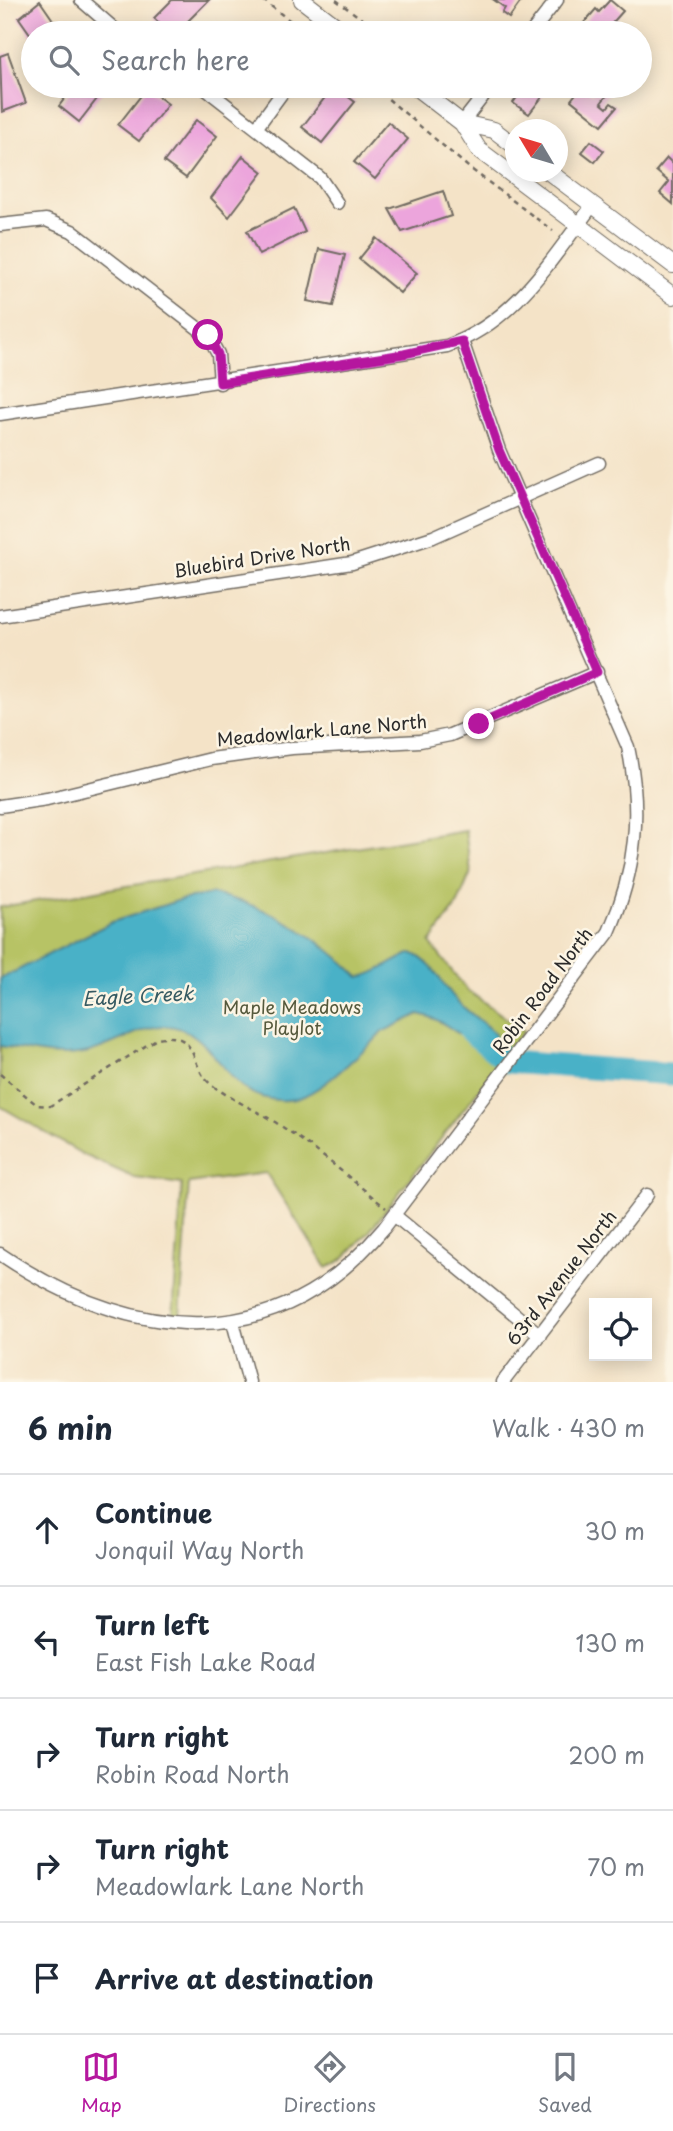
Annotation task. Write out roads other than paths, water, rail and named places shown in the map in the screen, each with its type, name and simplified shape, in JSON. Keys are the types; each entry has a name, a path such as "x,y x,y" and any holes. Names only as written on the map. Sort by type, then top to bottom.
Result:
{"main road":[{"path":"302,0 325,21"},
{"path":"430,98 462,123 479,150 673,296"},
{"path":"462,123 494,130 505,138"},
{"path":"562,182 673,265"}],"street":[{"path":"81,0 105,21"},
{"path":"540,21 557,0"},
{"path":"218,98 320,178 337,204"},
{"path":"257,127 278,98"},
{"path":"462,123 482,98"},
{"path":"0,414 404,354 462,341 489,326 511,309 593,205"},
{"path":"0,225 46,220 72,230 208,335 218,354 220,383"},
{"name":"Robin Road North","path":"0,1254 57,1287 128,1316 172,1324 233,1322 276,1310 327,1283 362,1254 600,948 618,912 629,880 635,846 635,781 628,747 483,410 462,341"},
{"name":"Bluebird Drive North","path":"0,615 352,563 433,537 599,463"},
{"name":"Meadowlark Lane North","path":"0,806 86,790 148,772 211,759 292,748 420,741 450,735 597,672"},
{"name":"63rd Avenue North","path":"503,1382 647,1195"},
{"path":"394,1214 540,1335"},
{"path":"233,1322 249,1382"}],"water":[{"path":"211,894 252,905 291,924 328,949 359,977 412,953 427,963 461,1005 495,1034 493,1050 476,1045 441,1022 419,1014 382,1032 315,1090 284,1100 253,1094 240,1085 196,1037 182,1029 165,1026 146,1029 94,1051 73,1055 0,1046 0,979 112,922 180,900"}],"waterway":[{"name":"Eagle Creek","path":"470,1031 508,1062 673,1074"}],"park label":[{"name":"Maple Meadows Playlot","path":"292,1018"}]}
